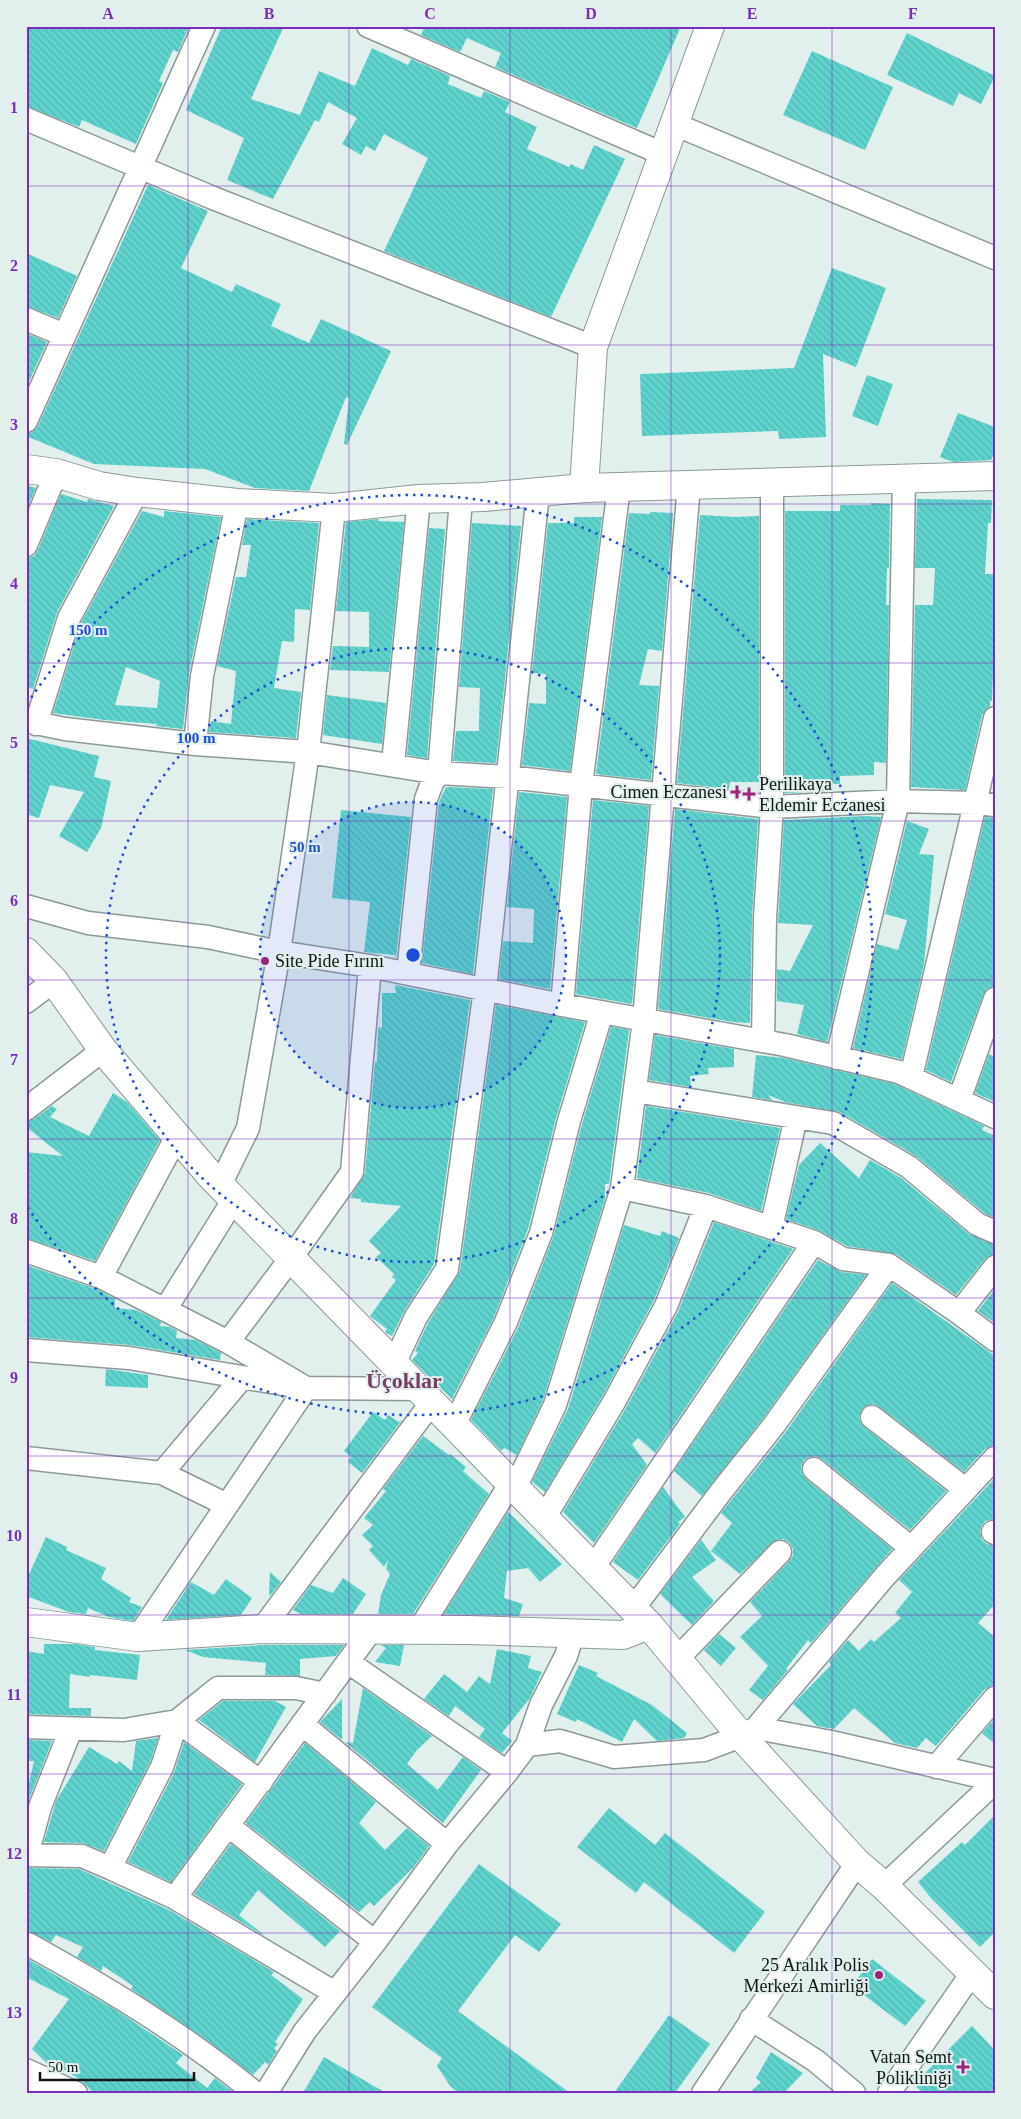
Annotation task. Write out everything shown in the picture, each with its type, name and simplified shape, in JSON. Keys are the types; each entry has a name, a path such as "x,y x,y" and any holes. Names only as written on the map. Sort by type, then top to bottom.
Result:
{"street":[{"path":"26,421 204,26"},
{"path":"368,26 663,154"},
{"path":"584,488 592,347 710,26"},
{"path":"26,119 213,198 592,347"},
{"path":"674,124 995,258"},
{"path":"26,319 64,335"},
{"path":"26,469 56,473 99,486 137,492 237,503 334,508 418,499 461,499 584,488 995,476"},
{"path":"26,545 56,473"},
{"path":"837,1058 898,801 904,479"},
{"path":"763,1041 765,918 772,807 772,483"},
{"path":"419,1630 513,1486 555,1405 622,1188 644,1020 689,485"},
{"path":"562,1005 581,786 619,487"},
{"path":"137,492 69,618 31,722 195,744 308,752 439,772 508,777 772,807 898,801 985,804"},
{"path":"394,1364 416,1317 447,1269 485,989 538,493"},
{"path":"393,764 418,499"},
{"path":"408,973 426,799 432,783 439,772 461,499"},
{"path":"195,744 202,676 237,503"},
{"path":"165,1310 227,1192 248,1128 279,952 308,752 334,508"},
{"path":"910,1077 985,804 995,718"},
{"path":"26,906 88,923 208,937 279,952 370,966 562,1005 763,1041 899,1072 995,1117"},
{"path":"26,952 54,982 103,1050 227,1192 641,1617 676,1659 748,1732 857,1864 884,1886 995,1995"},
{"path":"228,1342 352,1172 370,966"},
{"path":"26,1002 54,982"},
{"path":"959,1100 995,999"},
{"path":"454,1425 506,1322 541,1233 569,1121 602,1012"},
{"path":"26,1110 103,1050"},
{"path":"635,1091 833,1123 909,1167 977,1224 995,1232"},
{"path":"771,1228 796,1116"},
{"path":"101,1277 177,1136"},
{"path":"622,1188 706,1206 814,1242 844,1259 889,1265 959,1312 994,1339"},
{"path":"544,1518 614,1402 666,1306 706,1206"},
{"path":"593,1568 814,1242"},
{"path":"26,1251 101,1277 228,1342 306,1388"},
{"path":"26,1622 138,1637 262,1629 468,1630 623,1635 641,1617 720,1493 774,1425 889,1265"},
{"path":"959,1312 995,1267"},
{"path":"26,1350 129,1358 306,1388 425,1396"},
{"path":"162,1474 242,1378"},
{"path":"138,1637 306,1388"},
{"path":"262,1629 425,1396"},
{"path":"872,1417 964,1490"},
{"path":"26,1458 162,1474 227,1505"},
{"path":"526,1745 560,1741 614,1757 704,1750 748,1732 911,1548 995,1458"},
{"path":"814,1469 911,1548"},
{"path":"676,1659 780,1552"},
{"path":"176,1898 372,1629"},
{"path":"266,2093 305,2031 375,1942 447,1844 507,1772 526,1745 541,1705 566,1656 573,1634"},
{"path":"348,1662 507,1772"},
{"path":"26,1727 124,1730 177,1721 218,1688 296,1688 325,1694"},
{"path":"936,1767 995,1698"},
{"path":"177,1721 261,1782"},
{"path":"110,1868 162,1767 177,1721"},
{"path":"302,1724 447,1844"},
{"path":"71,1729 40,1807 26,1855 82,1856 110,1868 176,1898 335,1993"},
{"path":"748,1732 831,1742 995,1781"},
{"path":"884,1886 995,1781"},
{"path":"229,1826 375,1942"},
{"path":"703,2093 857,1864"},
{"path":"26,1943 83,1974 216,2061 256,2093"},
{"path":"889,2093 972,1973"},
{"path":"751,2019 816,2061 854,2093"},
{"path":"26,2070 76,2093"},
{"path":"26,2093 51,2080"}],"building":[{"path":"26,26 189,26 178,52 173,50 159,81 163,83 136,144 82,120 79,127 26,106"},
{"path":"222,26 284,26 251,99 300,115 319,71 355,86 372,48 408,65 411,59 450,76 448,84 481,98 484,91 510,102 505,112 537,127 527,149 569,167 571,164 583,170 594,145 625,159 551,317 384,251 428,158 384,134 375,151 366,146 361,155 342,144 357,118 328,102 319,122 315,120 273,199 227,180 244,138 186,110"},
{"path":"425,26 681,26 637,128 495,67 501,53 467,38 460,52 421,35"},
{"path":"907,33 995,76 981,104 959,93 953,106 887,75"},
{"path":"812,51 893,87 865,150 783,115"},
{"path":"148,185 208,211 181,268 232,292 236,284 281,304 271,326 309,343 321,319 391,351 347,445 344,444 349,398 346,397 309,491 255,488 205,469 94,464 26,436 26,434 33,432 38,426"},
{"path":"26,253 77,276 58,318 26,306"},
{"path":"832,268 886,288 856,367 823,354 826,437 779,439 778,431 642,436 640,374 794,368"},
{"path":"26,333 47,342 26,388"},
{"path":"867,375 893,384 878,426 852,416"},
{"path":"958,413 995,427 995,451 991,460 953,462 940,457"},
{"path":"26,485 36,488 26,510"},
{"path":"61,494 87,502 88,499 114,506 57,612 33,689 26,687 26,558 34,556 38,550"},
{"path":"917,499 992,500 991,523 988,523 985,574 995,574 995,674 993,673 992,701 990,701 990,706 982,715 965,790 911,787 915,605 933,605 935,568 915,568"},
{"path":"871,503 890,504 889,568 887,568 886,605 889,605 886,763 874,762 874,775 840,776 840,784 804,783 827,791 785,793 785,511 840,511 840,505 871,505"},
{"path":"142,511 164,517 164,511 221,517 189,673 183,729 156,726 157,724 104,720 53,713 81,623","holes":["126,667 160,681 157,708 115,705"]},
{"path":"650,512 673,513 662,651 648,649 639,685 659,686 651,780 596,774 629,513 650,514"},
{"path":"700,515 759,516 759,782 730,782 729,789 677,783"},
{"path":"574,517 602,517 570,771 522,765 529,703 546,704 546,674 532,673 548,523 574,523"},
{"path":"247,519 319,523 310,610 295,609 294,642 282,641 274,688 301,692 296,738 209,732 211,721 231,724 236,671 217,666 236,577 246,577 251,545 242,545"},
{"path":"378,519 378,521 404,522 389,672 330,670 333,646 369,647 369,612 336,611 346,522"},
{"path":"472,523 521,526 496,763 453,761 456,731 479,731 480,688 459,687"},
{"path":"429,528 445,529 427,758 407,755"},
{"path":"327,695 386,703 382,744 323,735"},
{"path":"26,738 99,756 94,777 111,781 101,828 87,852 59,836 84,792 50,785 39,818 26,814"},
{"path":"446,787 493,789 473,974 422,963 439,802"},
{"path":"519,792 567,797 550,989 499,979 503,941 533,943 534,909 507,907"},
{"path":"593,800 649,806 632,1004 576,994"},
{"path":"675,809 758,819 752,918 750,1023 733,1022 658,1009"},
{"path":"341,810 411,817 396,958 395,955 364,952 370,902 332,898"},
{"path":"881,817 827,1042 797,1034 804,1005 777,1001 777,969 790,971 813,925 778,923 784,820"},
{"path":"985,817 995,818 995,986 987,989 983,995 951,1082 926,1070"},
{"path":"907,821 929,829 919,854 934,855 924,964 902,1059 853,1048 877,944 898,950 907,920 885,914"},
{"path":"395,985 470,1000 434,1264 405,1310 392,1336 385,1332 387,1329 370,1316 396,1280 392,1277 394,1274 376,1257 381,1253 369,1241 401,1206 361,1202 361,1199 350,1198 365,1173 375,1062 377,1062 378,1027 382,1028 382,993 396,993"},
{"path":"496,1005 585,1022 556,1118 528,1229 494,1317 452,1399 412,1360 418,1353 415,1351 428,1323 460,1271"},
{"path":"611,1027 629,1030 609,1184 605,1184 605,1199 543,1400 517,1455 504,1448 501,1451 471,1420 518,1328 553,1238 582,1124"},
{"path":"655,1035 734,1049 734,1067 708,1068 709,1074 690,1076 691,1087 649,1080"},
{"path":"989,1054 995,1057 995,1102 975,1093"},
{"path":"756,1055 784,1058 895,1084 984,1126 982,1130 995,1136 995,1218 984,1213 916,1156 840,1112 785,1102 768,1095 773,1100 752,1097"},
{"path":"113,1093 127,1102 160,1140 95,1261 26,1238 26,1152 63,1156 26,1127 26,1122 34,1119 52,1106 57,1109 50,1117 89,1136"},
{"path":"646,1106 780,1128 761,1211 709,1193 637,1178"},
{"path":"820,1143 859,1178 870,1160 901,1178 969,1234 995,1245 995,1254 985,1259 956,1295 896,1254 847,1246 818,1230 786,1219 799,1165"},
{"path":"714,1222 793,1249 655,1453 638,1438 632,1444 647,1465 594,1543 563,1512 626,1408 678,1312"},
{"path":"624,1225 660,1236 662,1231 679,1238 654,1300 603,1395 545,1492 532,1482 568,1409"},
{"path":"818,1260 841,1272 866,1275 764,1417 702,1496 674,1471"},
{"path":"26,1265 96,1289 115,1299 115,1308 136,1310 161,1322 160,1326 170,1327 177,1331 176,1338 196,1340 221,1353 220,1360 130,1345 26,1337"},
{"path":"892,1283 995,1356 995,1445 985,1449 964,1472 880,1407 873,1404 862,1409 859,1416 860,1422 864,1427 946,1491 910,1530 822,1459 816,1456 804,1460 801,1467 802,1474 806,1479 892,1549 811,1643 808,1640 786,1669 788,1670 763,1700 749,1690 768,1666 740,1637 762,1616 750,1602 789,1561 793,1556 793,1549 789,1542 783,1539 776,1540 740,1574 711,1551 732,1523 721,1513 785,1433"},
{"path":"995,1289 995,1323 978,1311"},
{"path":"106,1369 148,1375 148,1388 105,1386"},
{"path":"373,1412 385,1420 388,1415 399,1422 402,1420 362,1473 348,1462 351,1457 344,1451"},
{"path":"423,1436 466,1467 463,1471 489,1494 413,1614 378,1614 381,1595 390,1574 386,1569 388,1560 384,1567 369,1550 373,1546 362,1535 373,1525 364,1518 386,1491 383,1489"},
{"path":"995,1478 995,1519 985,1521 980,1532 982,1540 987,1544 995,1546 995,1604 978,1623 995,1637 995,1685 985,1689 936,1746 926,1738 917,1748 895,1743 854,1708 834,1729 817,1726 793,1704 831,1665 829,1662 848,1640 859,1651 871,1639 874,1642 901,1618 895,1613 912,1592 899,1580"},
{"path":"663,1487 685,1517 678,1522 680,1524 638,1580 613,1562"},
{"path":"508,1512 562,1564 540,1582 528,1568 507,1571 504,1598 523,1604 519,1616 444,1614"},
{"path":"46,1537 67,1547 66,1550 106,1568 101,1579 131,1598 129,1602 142,1607 133,1621 109,1617 88,1608 86,1614 69,1612 26,1596 26,1581"},
{"path":"701,1540 716,1560 692,1577 714,1601 692,1625 660,1594"},
{"path":"270,1572 281,1582 270,1596 269,1594"},
{"path":"343,1578 366,1594 353,1614 301,1614 293,1610 311,1585 333,1593"},
{"path":"226,1579 252,1598 241,1615 166,1620 191,1582 214,1595"},
{"path":"719,1634 736,1648 721,1666 704,1650"},
{"path":"44,1644 76,1644 95,1647 95,1650 140,1655 137,1680 70,1674 69,1708 91,1708 91,1716 26,1714 26,1651 44,1654"},
{"path":"262,1645 344,1645 336,1656 300,1659 300,1676 265,1675 266,1663 203,1657 185,1650"},
{"path":"380,1645 404,1645 400,1666 375,1662 386,1648"},
{"path":"497,1649 531,1656 528,1668 542,1672 530,1698 502,1733 512,1741 502,1753 479,1737 485,1729 455,1706 449,1716 424,1699 444,1674 467,1692 479,1676 490,1684"},
{"path":"579,1665 598,1673 596,1676 652,1705 687,1733 684,1738 657,1741 634,1719 622,1742 577,1719 576,1722 557,1714"},
{"path":"363,1688 432,1736 417,1750 407,1764 438,1790 463,1757 481,1770 443,1823 345,1742 353,1743"},
{"path":"342,1699 342,1740 320,1722"},
{"path":"223,1701 275,1701 286,1707 255,1762 199,1720"},
{"path":"995,1718 995,1744 982,1733"},
{"path":"158,1738 150,1762 104,1851 83,1843 44,1842 56,1801 89,1747 117,1764 119,1761 132,1771 136,1741"},
{"path":"26,1740 52,1741 28,1802 26,1796 34,1761 26,1761"},
{"path":"184,1742 242,1784 171,1882 128,1862 174,1773"},
{"path":"305,1743 376,1802 359,1823 385,1850 407,1828 429,1846 413,1868 374,1906 370,1902 359,1912 246,1823"},
{"path":"609,1808 655,1845 665,1833 765,1912 734,1953 644,1882 636,1893 577,1847"},
{"path":"995,1815 995,1932 980,1947 931,1898 918,1882 962,1842 965,1845"},
{"path":"231,1844 340,1931 325,1947 258,1890 239,1915 265,1936 194,1894"},
{"path":"479,1864 561,1924 539,1952 515,1935 458,2011 570,2093 459,2093 450,2086 437,2066 442,2058 372,2007"},
{"path":"26,1868 79,1869 169,1910 274,1972 271,1975 303,1999 275,2042 278,2044 274,2048 277,2051 268,2065 265,2062 253,2075 208,2041 131,1989 133,1986 103,1966 101,1971 77,1957 83,1947 56,1935 51,1942 26,1930"},
{"path":"26,1958 116,2010 183,2055 176,2063 207,2088 215,2078 234,2093 93,2093 82,2081 65,2070 63,2072 51,2067 32,2049 69,1999 26,1977"},
{"path":"872,1959 926,2001 905,2026 852,1986"},
{"path":"669,2015 710,2044 675,2093 614,2093"},
{"name":"Vatan Semt Polikliniği","path":"972,2026 995,2050 995,2093 923,2093 914,2084"},
{"path":"771,2052 803,2073 784,2093 749,2093 761,2082 756,2078"},
{"path":"324,2057 386,2093 303,2093"}],"place":[{"name":"Cimen Eczanesi","path":"737,792"},
{"name":"Perilikaya Eldemir Eczanesi","path":"749,794"},
{"name":"Site Pide Fırını","path":"265,961"},
{"name":"25 Aralık Polis Merkezi Amirliği","path":"879,1975"},
{"name":"Vatan Semt Polikliniği","path":"963,2067"}],"district":[{"name":"Üçoklar","path":"404,1380"}]}
